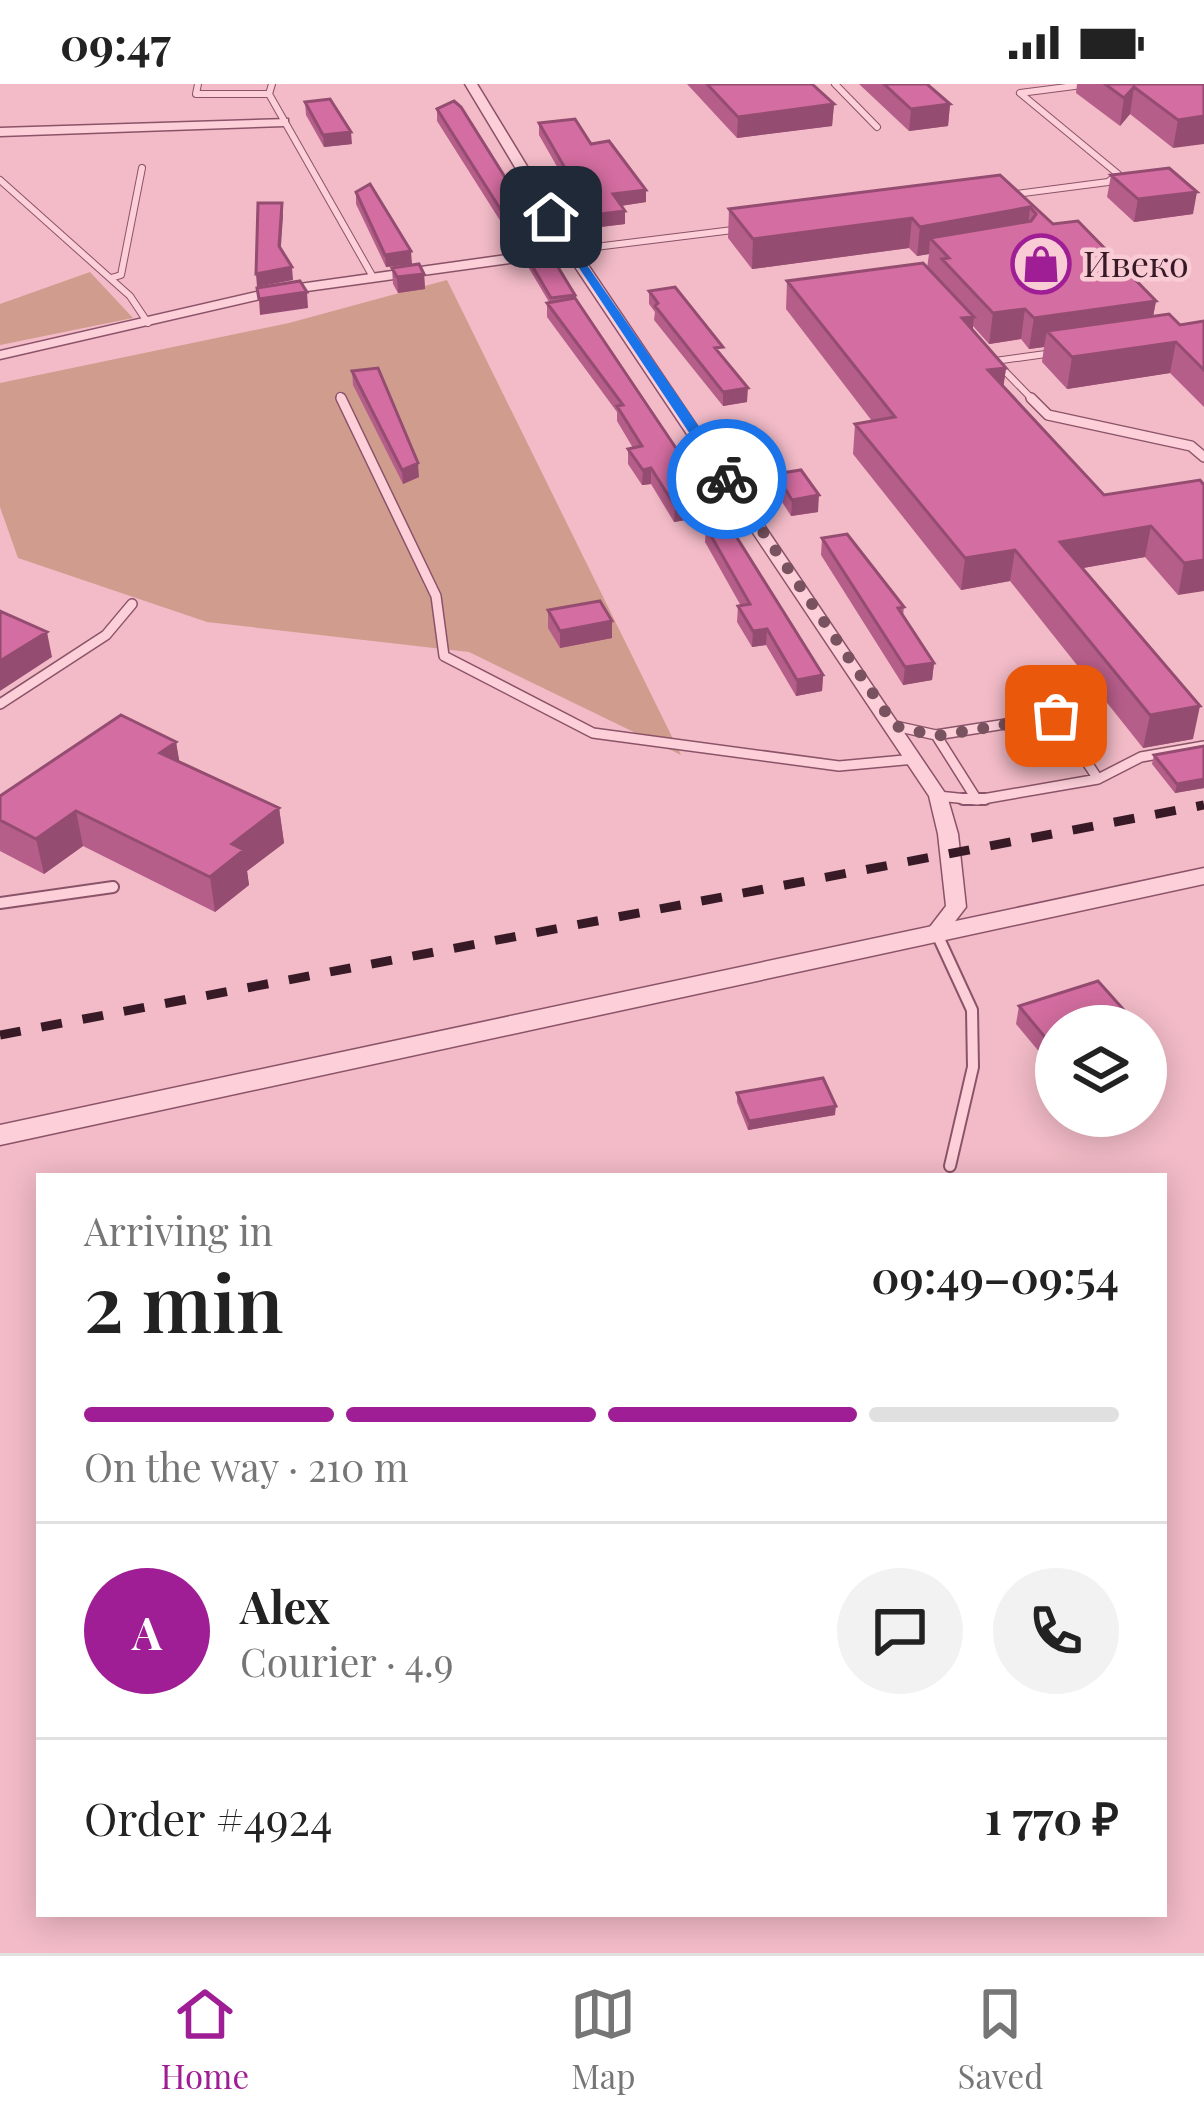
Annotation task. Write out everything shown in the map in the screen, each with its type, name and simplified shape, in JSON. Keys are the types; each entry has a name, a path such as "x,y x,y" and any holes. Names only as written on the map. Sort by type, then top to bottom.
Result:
{"street":[{"path":"471,84 572,250 938,796 948,834 956,907 936,932"},
{"path":"0,132 284,122"},
{"path":"0,355 278,291 572,250"},
{"path":"0,1135 1204,876"}],"lane":[{"path":"198,84 196,94 268,94"},
{"path":"268,94 272,84"},
{"path":"836,84 878,127"},
{"path":"1012,201 1006,196 1108,182 1118,174 1021,93 1090,84"},
{"path":"268,94 373,277"},
{"path":"111,278 121,275 142,168"},
{"path":"0,180 111,278 148,323"},
{"path":"572,250 754,227"},
{"path":"982,347 1048,415 1191,446 1204,458"},
{"path":"995,362 1065,352"},
{"path":"340,396 436,596 444,656 526,703 592,733 839,766 915,759"},
{"path":"0,704 106,635 132,604"},
{"path":"895,726 936,736 1056,716 1098,779"},
{"path":"936,736 977,800"},
{"path":"938,796 977,800 1098,779 1141,757 1204,746"},
{"path":"0,903 113,887"},
{"path":"936,932 972,1010 973,1067 950,1166"}],"shaded area":[{"path":"90,272 133,318 0,345 0,304"},
{"path":"447,280 681,755 469,652 207,622 18,558 0,507 0,383 289,323"}],"building":[{"path":"707,84 812,84 834,104 738,117"},
{"path":"884,84 927,84 950,104 911,109"},
{"path":"1105,84 1204,84 1204,116 1178,120 1134,87 1124,98"},
{"path":"330,99 351,132 323,135 305,102"},
{"path":"454,101 540,233 518,237 437,109"},
{"path":"575,119 591,144 609,141 646,190 613,194 625,211 592,215 539,123"},
{"path":"1169,168 1197,192 1138,199 1111,175"},
{"path":"1000,175 1053,224 1078,221 1156,301 1034,318 1025,309 993,313 942,259 949,258 930,238 1031,221 1036,214 1030,207 920,227 912,218 753,239 729,209"},
{"path":"370,184 411,251 385,255 356,192"},
{"path":"258,203 282,203 279,246 292,267 256,274"},
{"path":"550,254 575,295 551,298 527,257"},
{"path":"923,263 974,317 962,318 1006,368 988,370 1104,495 1200,480 1204,485 1204,560 1184,563 1151,526 1060,542 1200,706 1150,715 1015,550 965,558 855,424 895,417 787,281"},
{"path":"419,264 424,274 397,277 392,268"},
{"path":"300,281 307,292 259,299 257,288"},
{"path":"675,287 723,347 715,348 748,388 723,392 655,306 658,303 649,291"},
{"path":"575,298 686,463 679,464 703,502 675,506 651,468 643,470 628,449 642,446 617,406 623,405 547,303"},
{"path":"1169,314 1180,325 1204,321 1204,370 1176,342 1072,357 1047,331"},
{"path":"378,368 418,463 402,470 352,371"},
{"path":"801,470 819,495 792,500 776,474"},
{"path":"724,517 823,675 797,680 767,629 753,631 738,606 750,604 706,527"},
{"path":"847,534 904,607 898,608 934,663 905,667 822,538"},
{"path":"600,601 612,621 560,631 548,610"},
{"path":"0,611 47,632 0,661"},
{"path":"121,715 176,742 160,753 279,808 232,844 244,850 210,877 76,811 36,839 0,820 0,796"},
{"path":"1204,746 1204,779 1177,784 1154,755"},
{"path":"1098,981 1119,1005 1035,1005 1035,1025 1019,1006"},
{"path":"823,1078 836,1106 749,1121 737,1093"}],"railway":[{"path":"0,1035 1204,805"}],"way so far":[{"path":"727,479 895,726 936,736 1056,716"}],"place":[{"name":"Ивеко","path":"1041,264"}],"route":[{"path":"551,217 727,479"}]}
